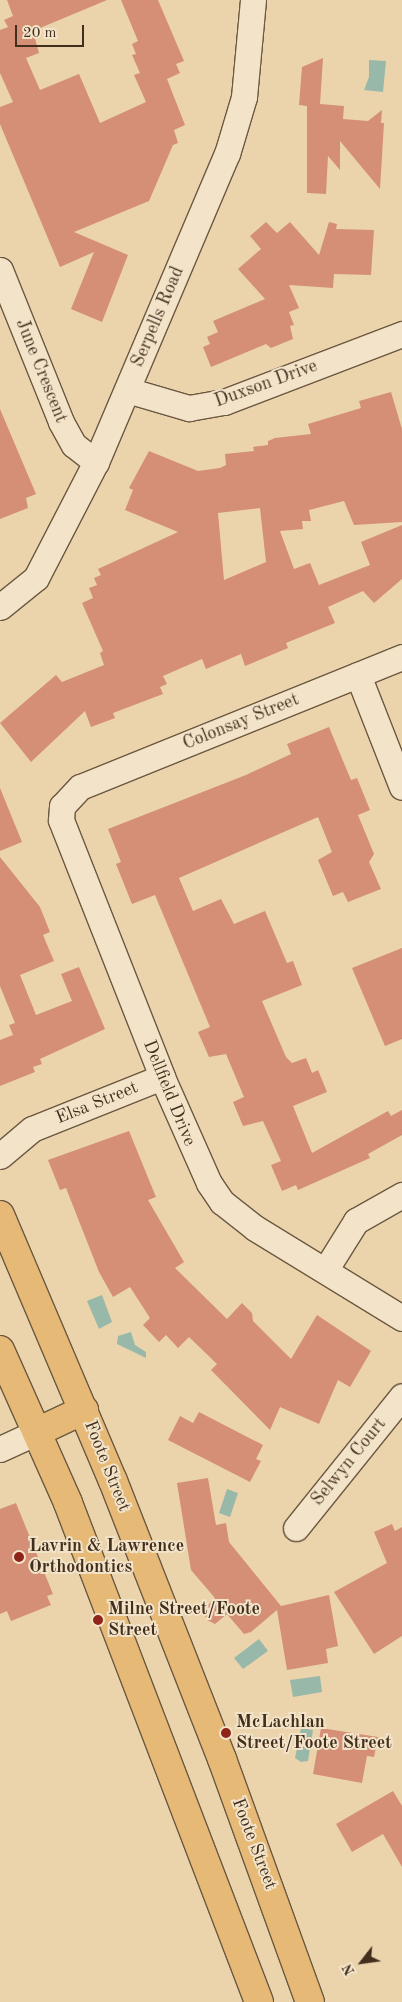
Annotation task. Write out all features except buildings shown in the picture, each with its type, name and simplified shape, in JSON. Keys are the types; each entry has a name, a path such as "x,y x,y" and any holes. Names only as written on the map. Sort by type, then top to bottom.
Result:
{"main road":[{"name":"Foote Street","path":"0,1215 84,1410 222,1759 310,2002"},
{"path":"0,1350 36,1432 144,1698 260,2002"},
{"path":"36,1432 84,1410"}],"street":[{"name":"Serpells Road","path":"0,607 36,578 96,462 227,154 244,97 254,0"},
{"name":"June Crescent","path":"0,270 61,422 78,450 96,462"},
{"name":"Duxson Drive","path":"127,390 189,408 224,402 402,334"},
{"name":"Colonsay Street","path":"80,787 402,657"},
{"path":"358,675 402,787"},
{"name":"Dellfield Drive","path":"80,787 69,794 62,806 64,834 198,1165 222,1202 255,1228 326,1269 402,1318"},
{"name":"Elsa Street","path":"0,1156 32,1129 162,1077"},
{"name":"Elsa Street","path":"0,1133 22,1126 32,1129"},
{"path":"326,1269 356,1221 402,1195"},
{"name":"Selwyn Court","path":"296,1528 402,1396"},
{"path":"0,1449 36,1432"}],"shaded area":[{"path":"369,60 386,61 383,92 364,90 369,77"},
{"path":"102,1295 112,1322 99,1329 87,1301"},
{"path":"131,1332 135,1345 146,1352 146,1358 117,1344 118,1336"},
{"path":"227,1489 238,1493 230,1517 219,1513"},
{"path":"259,1639 268,1651 243,1669 234,1658"},
{"path":"320,1676 322,1692 293,1697 290,1680"},
{"path":"301,1728 313,1730 308,1761 301,1762 295,1758"}],"place":[{"name":"Lavrin & Lawrence Orthodontics","path":"19,1557"},
{"name":"Milne Street/Foote Street","path":"98,1620"},
{"name":"McLachlan Street/Foote Street","path":"226,1733"}]}
